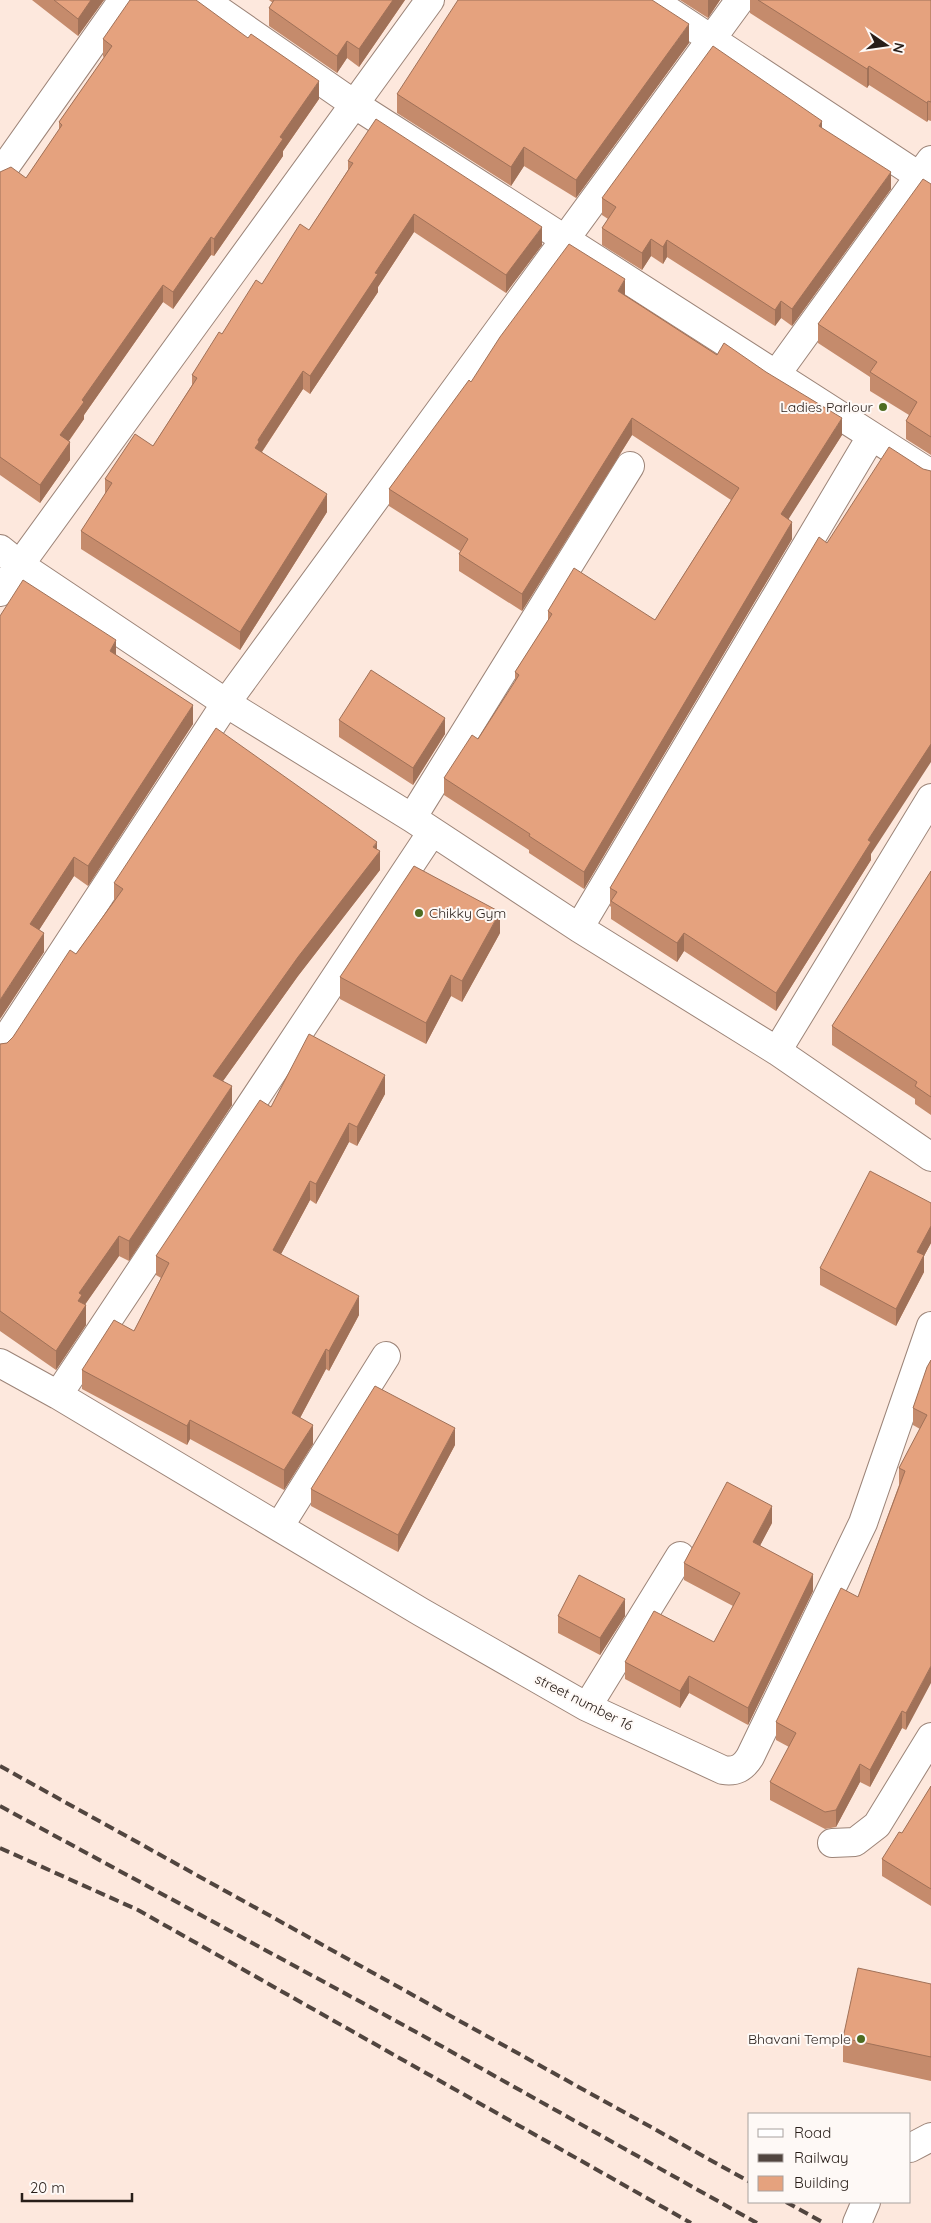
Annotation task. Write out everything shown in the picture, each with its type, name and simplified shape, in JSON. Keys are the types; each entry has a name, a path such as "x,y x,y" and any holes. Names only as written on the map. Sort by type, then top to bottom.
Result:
{"street":[{"path":"5,157 123,0"},
{"path":"204,0 354,104 871,438 931,474"},
{"path":"0,592 10,557 354,104 430,0"},
{"path":"652,0 712,40 927,173 775,376"},
{"path":"0,1048 226,703 740,0"},
{"path":"579,928 871,438"},
{"path":"58,1395 422,825 630,466"},
{"path":"10,557 226,703 422,825 579,928 777,1051 931,1157"},
{"path":"777,1051 931,798"},
{"name":"street number 16","path":"0,1363 58,1395 421,1612 587,1707 723,1770 731,1771 739,1769 750,1757 863,1523 931,1326"},
{"path":"279,1527 386,1356"},
{"path":"587,1707 680,1556"},
{"path":"832,1843 854,1842 877,1825 931,1737"},
{"path":"911,2147 931,2137"},
{"path":"857,2223 866,2203"}],"building":[{"path":"54,0 91,0 78,19"},
{"path":"130,0 196,0 248,38 251,34 319,81 280,137 283,139 214,239 211,237 173,292 163,285 82,400 84,402 60,435 70,442 40,485 0,457 0,172 11,167 26,178 62,125 59,122 112,46 103,39"},
{"path":"274,0 393,0 359,49 347,41 337,56 269,8"},
{"path":"458,0 652,0 689,24 576,180 524,147 511,167 397,94"},
{"path":"758,0 931,0 931,102 928,101 927,103 869,66 867,69"},
{"path":"713,46 822,121 819,126 891,172 792,309 781,301 775,310 667,240 663,247 651,239 642,253 602,228 616,207 602,198"},
{"path":"376,119 542,227 506,275 414,214 375,273 378,274 310,376 303,371 258,440 259,442 255,448 327,494 240,632 81,531 112,483 105,479 135,434 153,446 197,378 192,375 219,332 222,334 256,280 262,284 300,224 309,230 353,163 348,161"},
{"path":"923,179 931,184 931,437 906,421 917,402 870,372 877,362 818,324"},
{"path":"569,244 625,279 618,291 717,355 724,343 766,372 842,418 781,514 792,522 584,872 444,778 472,735 478,739 519,675 515,672 552,614 548,611 574,568 655,620 739,488 632,418 522,594 459,554 468,539 389,489 469,380 471,382 500,337"},
{"path":"889,447 923,469 931,471 931,744 868,840 871,842 776,993 684,933 677,943 611,901 617,892 610,888 819,537 827,543"},
{"path":"23,580 116,640 110,651 193,705 88,866 74,857 30,924 44,933 0,1000 0,616"},
{"path":"371,670 445,718 413,768 339,720"},
{"path":"216,728 377,842 373,847 380,851 298,957 213,1076 232,1086 129,1241 119,1236 79,1293 82,1295 78,1301 86,1305 56,1351 0,1311 0,1044 7,1043 13,1037 70,950 76,954 123,889 114,883"},
{"path":"414,866 500,912 462,981 451,975 426,1023 340,977"},
{"path":"931,871 931,1097 915,1086 917,1082 832,1026"},
{"path":"309,1034 385,1075 357,1127 349,1123 316,1184 310,1181 273,1250 359,1296 329,1351 326,1349 292,1413 313,1425 284,1470 190,1420 187,1426 82,1370 114,1320 134,1331 169,1263 156,1256 260,1100 271,1107"},
{"path":"870,1171 931,1203 931,1226 917,1252 924,1255 896,1309 820,1268"},
{"path":"931,1360 931,1666 906,1713 902,1711 870,1770 860,1764 836,1810 825,1812 770,1782 796,1733 776,1722 841,1588 858,1597 905,1471 899,1468 927,1415 913,1408"},
{"path":"375,1386 455,1428 398,1535 311,1489"},
{"path":"727,1482 772,1506 753,1542 813,1574 748,1708 689,1676 680,1691 625,1662 654,1611 714,1642 740,1593 684,1563"},
{"path":"579,1575 625,1599 600,1638 558,1616"},
{"path":"931,1786 931,1889 882,1859 899,1832 902,1833"},
{"path":"858,1968 931,1984 931,2057 843,2038"}],"railway":[{"path":"0,1766 748,2181"},
{"path":"0,1806 418,2033 757,2223"},
{"path":"0,1848 138,1910 691,2223"},
{"path":"788,2203 824,2223"}],"place":[{"name":"Ladies Parlour","path":"883,407"},
{"name":"Chikky Gym","path":"419,913"},
{"name":"Bhavani Temple","path":"861,2039"}]}
